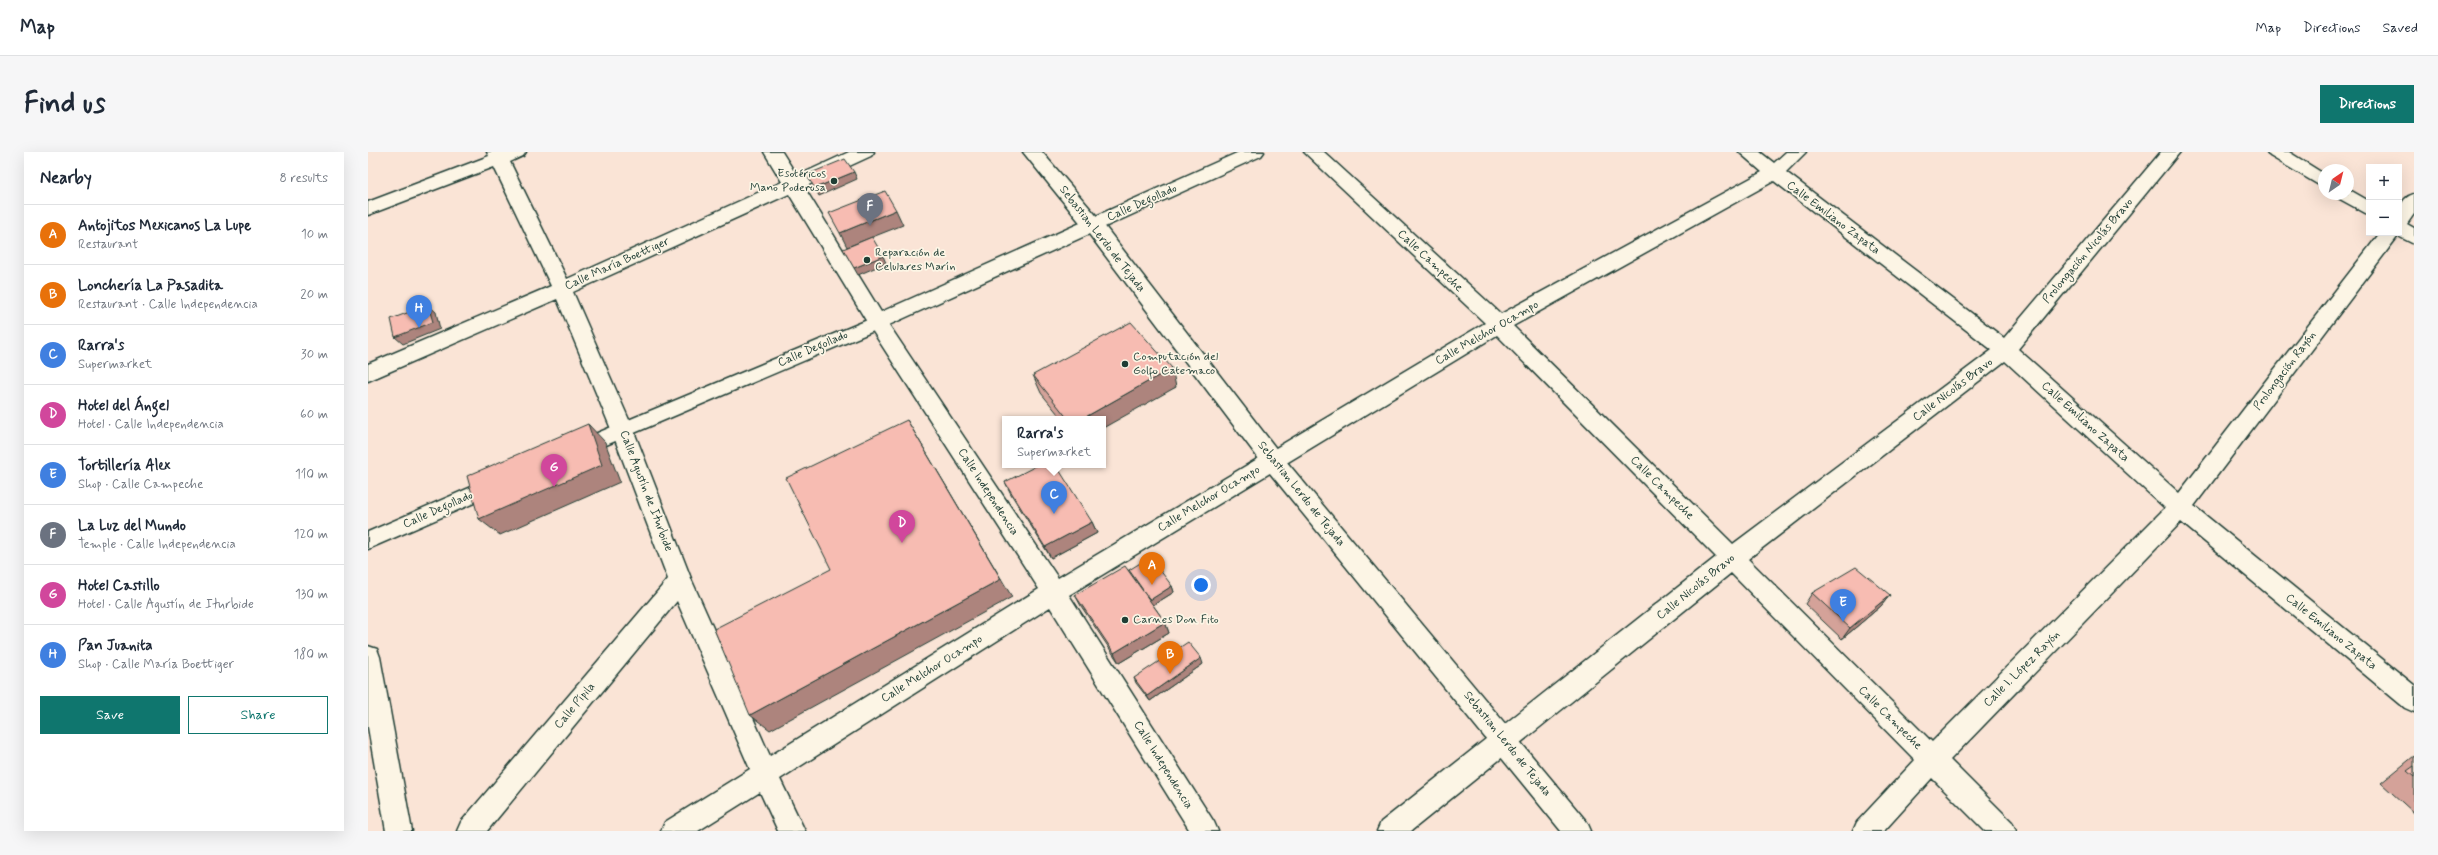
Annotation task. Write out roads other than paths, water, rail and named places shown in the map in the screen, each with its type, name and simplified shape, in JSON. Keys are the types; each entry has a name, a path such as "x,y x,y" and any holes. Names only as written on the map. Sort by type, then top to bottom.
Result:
{"street":[{"name":"Calle Independencia","path":"773,152 794,184 877,322 1054,592 1205,831"},
{"name":"Calle María Boettiger","path":"368,373 562,289 864,152"},
{"name":"Sebastian Lerdo de Tejada","path":"1032,152 1093,225 1273,461 1578,831"},
{"name":"Calle Degollado","path":"877,322 1255,152"},
{"name":"Calle Campeche","path":"1313,152 1499,324 2003,831"},
{"name":"Calle Emiliano Zapata","path":"1748,152 1774,174 2006,350 2180,508 2414,700"},
{"name":"Calle Melchor Ocampo","path":"674,831 1054,592 1499,324 1774,174 1797,152"},
{"name":"Prolongación Nicolás Bravo","path":"2006,350 2171,152"},
{"path":"2276,152 2318,178"},
{"path":"368,209 504,154"},
{"name":"Calle Agustín de Iturbide","path":"504,154 622,429 680,581 764,775 792,831"},
{"path":"2354,200 2366,207"},
{"path":"2402,218 2414,200"},
{"path":"2402,230 2414,237"},
{"name":"Prolongación Rayón","path":"2180,508 2388,236"},
{"name":"Calle Nicolás Bravo","path":"1390,831 1732,558 2006,350"},
{"name":"Calle I. López Rayón","path":"1866,831 1932,760 2180,508"},
{"name":"Calle Pípila","path":"470,831 680,581"},
{"path":"368,657 399,831"}],"lane":[{"name":"Calle Degollado","path":"564,455 622,429 877,322"},
{"name":"Calle Degollado","path":"368,541 513,477"}],"place":[{"name":"Esotéricos Mano Poderosa","path":"834,181"},
{"name":"La Luz del Mundo","path":"870,226"},
{"name":"Reparación de Celulares Marín","path":"867,260"},
{"name":"Pan Juanita","path":"419,328"},
{"name":"Computación del Golfo Catemaco","path":"1125,364"},
{"name":"Hotel Castillo","path":"554,487"},
{"name":"Rarra's","path":"1054,514"},
{"name":"Hotel del Ángel","path":"902,543"},
{"name":"Antojitos Mexicanos La Lupe","path":"1152,585"},
{"name":"Carnes Don Fito","path":"1125,620"},
{"name":"Tortillería Alex","path":"1843,622"},
{"name":"Lonchería La Pasadita","path":"1170,674"}]}
